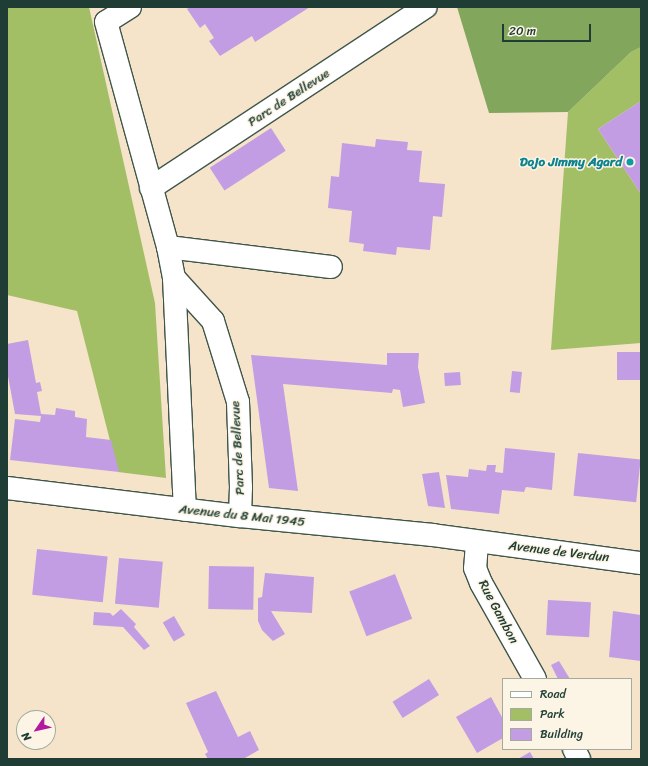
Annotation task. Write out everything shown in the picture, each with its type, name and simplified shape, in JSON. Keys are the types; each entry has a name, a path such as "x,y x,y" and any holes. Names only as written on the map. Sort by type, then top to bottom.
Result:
{"street":[{"path":"130,7 106,22 168,247 174,278 185,510"},
{"name":"Parc de Bellevue","path":"151,188 426,7"},
{"path":"168,247 331,267"},
{"name":"Parc de Bellevue","path":"174,278 213,321 238,402 241,487 240,516"},
{"name":"Avenue du 8 Mai 1945","path":"7,488 185,510 426,534 477,542"},
{"name":"Avenue de Verdun","path":"477,542 641,563"},
{"name":"Rue Gambon","path":"477,542 475,568 481,583 534,678"},
{"path":"574,750 579,759"}],"green space":[{"path":"7,7 89,7 155,303 166,478 118,472 77,311 7,295"},
{"path":"457,7 641,7 641,47 631,52 568,112 489,113"},
{"path":"641,47 641,101 598,129 641,194 641,343 551,350 568,112 631,52"}],"building":[{"path":"190,7 310,7 255,42 252,36 220,56 209,41 214,38 205,24 200,28 187,9"},
{"name":"Dojo Jimmy Agard","path":"641,101 641,194 598,129"},
{"path":"271,128 286,151 224,190 210,168"},
{"path":"376,139 408,142 407,150 422,151 419,182 445,184 442,217 433,216 430,250 397,247 396,255 363,251 364,244 349,242 352,211 328,208 331,176 339,177 342,143 375,147"},
{"path":"28,340 36,383 40,382 42,391 37,392 41,414 55,415 56,408 75,411 75,417 87,419 86,437 111,440 119,472 10,460 15,419 40,422 41,416 15,414 7,371 7,344"},
{"path":"617,352 641,352 641,380 617,380"},
{"path":"387,353 419,353 418,367 425,403 403,407 400,390 393,389 392,393 283,384 298,491 269,488 251,355 387,365"},
{"path":"512,371 522,372 520,393 510,392"},
{"path":"460,372 461,385 445,386 444,373"},
{"path":"505,448 555,453 552,490 526,487 524,492 502,490 499,514 451,509 446,475 468,477 469,469 486,471 487,465 496,465 495,472 503,473"},
{"path":"578,453 641,460 636,502 574,496"},
{"path":"439,472 445,508 428,506 422,474"},
{"path":"37,549 108,556 103,602 32,595"},
{"path":"119,558 163,562 159,608 115,604"},
{"path":"209,566 254,567 253,610 208,609"},
{"path":"265,573 314,577 312,613 271,611 285,634 273,641 262,630 258,621 258,598 262,597"},
{"path":"395,574 412,619 366,636 349,592"},
{"path":"548,600 591,602 589,637 546,635"},
{"path":"121,609 136,624 134,627 150,646 144,650 123,627 93,625 94,612 110,613 113,616"},
{"path":"613,611 641,615 641,661 609,657"},
{"path":"174,616 185,635 174,642 163,622"},
{"path":"559,661 569,678 558,678 551,665"},
{"path":"429,679 439,695 403,718 393,702"},
{"path":"216,691 238,737 250,731 259,750 243,759 208,759 205,754 208,752 186,703"},
{"path":"491,697 502,717 502,739 477,753 456,717"},
{"path":"530,752 534,759 518,759"}],"place":[{"name":"Dojo Jimmy Agard","path":"630,162"}]}
